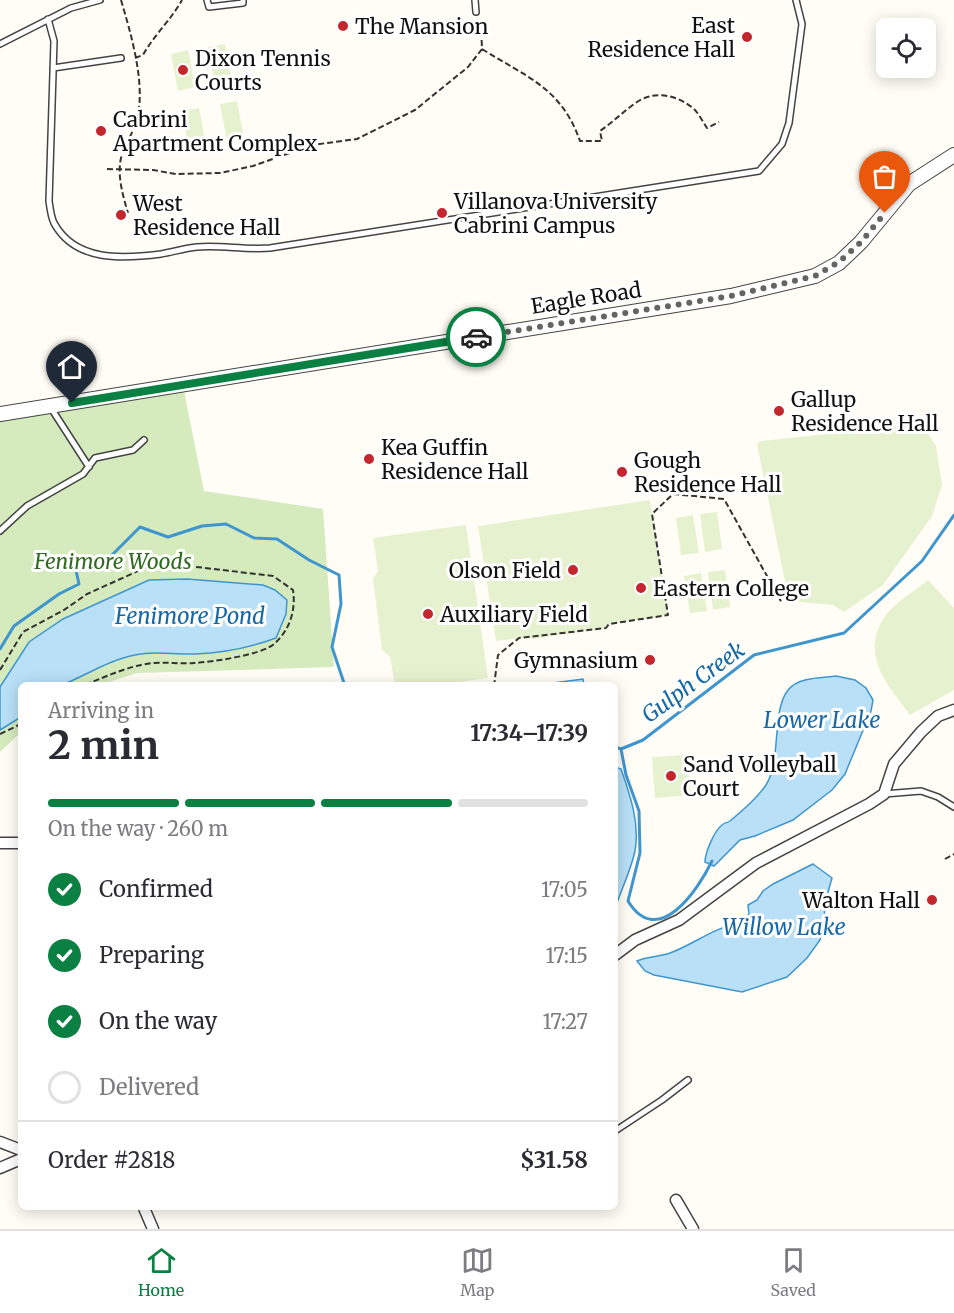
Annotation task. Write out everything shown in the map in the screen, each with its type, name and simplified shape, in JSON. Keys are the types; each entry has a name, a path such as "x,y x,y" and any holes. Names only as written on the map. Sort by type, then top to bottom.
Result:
{"street":[{"name":"Eagle Road","path":"0,414 731,296 815,276 839,262 861,242 909,184 954,155"},
{"path":"618,953 634,940 685,917 735,876 756,863 884,794 894,764 906,749 938,716 954,710"},
{"path":"0,843 18,843"},
{"path":"0,1142 18,1149"},
{"path":"0,1168 18,1159"},
{"path":"676,1200 693,1229"}],"lane":[{"path":"0,44 71,8 100,0"},
{"path":"207,0 208,7 243,3 243,0"},
{"path":"475,0 476,12"},
{"path":"48,19 54,41 49,201 54,222 67,240 88,253 116,258 162,254 196,247 270,248 759,171 782,144 789,123 802,24 796,0"},
{"path":"53,68 121,58"},
{"path":"50,407 89,467"},
{"path":"0,531 27,506 83,474 95,458 133,450 144,440"},
{"path":"884,794 921,791 938,797 954,807"},
{"path":"618,1129 662,1101 688,1080"}],"path":[{"path":"121,0 135,58 139,97 137,119 121,159 122,190 128,213"},
{"path":"135,58 143,55 153,37 182,0"},
{"path":"107,169 153,170 176,174 220,172 253,166 312,145 357,140 416,110 468,67 483,49 481,24"},
{"path":"483,49 517,68 551,92 571,119 580,141 602,141 600,131 638,101 653,94 669,96 686,102 696,110 707,128 719,122"},
{"path":"495,682 498,655 519,638 606,628 609,624 668,615 652,514 673,494 724,499 782,603"},
{"path":"0,670 2,662 23,632 64,610 87,594 147,567 180,565 273,576 293,590 295,606 287,628 273,646 238,657 195,663 153,663 128,668 92,682"},
{"path":"0,734 18,725"},
{"path":"945,859 954,854"}],"green space":[{"name":"Dixon Tennis Courts","path":"225,44 232,81 215,84 208,47"},
{"name":"Dixon Tennis Courts","path":"188,50 195,87 178,91 171,54"},
{"name":"Dixon Tennis Courts","path":"237,101 244,138 227,141 220,104"},
{"name":"Dixon Tennis Courts","path":"199,108 206,145 189,148 182,111"},
{"name":"Fenimore Woods","path":"183,386 204,491 323,509 334,667 137,673 109,682 18,682 18,735 0,752 0,413"},
{"path":"922,424 936,446 942,485 932,516 883,585 844,612 833,605 789,601 757,444 761,441"},
{"name":"Olson Field","path":"650,500 668,615 609,624 606,628 533,639 528,637 496,641 478,526"},
{"path":"717,512 722,549 705,552 700,514"},
{"path":"693,515 699,553 681,555 676,518"},
{"name":"Auxiliary Field","path":"466,525 488,678 458,682 394,682 390,657 382,650 373,579 378,571 373,538"},
{"path":"725,570 730,607 713,610 708,572"},
{"path":"701,573 707,611 690,613 684,576"},
{"path":"928,580 954,608 954,690 910,715 883,677 875,655 875,644 878,629 889,611"},
{"name":"Sand Volleyball Court","path":"687,755 691,795 655,798 652,757"}],"water":[{"name":"Fenimore Pond","path":"187,579 263,585 275,590 287,600 286,614 276,638 246,647 188,654 142,654 116,660 68,682 18,682 18,719 0,730 0,687 29,642 63,619 149,580"},
{"name":"Lower Lake","path":"836,676 855,680 866,688 873,700 871,711 845,774 832,790 793,820 740,840 714,866 705,862 710,842 719,828 744,809 766,785 774,762 780,710 788,690 804,680"},
{"path":"583,679 584,682 561,682"},
{"path":"618,768 621,769 631,799 635,820 636,841 631,865 618,901"},
{"name":"Willow Lake","path":"813,864 832,878 824,900 825,922 820,940 807,958 787,977 742,992 654,975 645,971 637,961 670,953 714,931 742,923 749,914 748,905 757,900 763,891"}],"waterway":[{"name":"Gulph Creek","path":"618,748 621,749 643,740 754,655 844,633 922,561 954,515"},
{"name":"Gulph Creek","path":"0,649 14,626 59,594 79,584 75,566 109,558 140,527 168,537 202,526 226,524 254,538 277,539 309,560 339,575 341,604 332,647 344,682"},
{"path":"621,749 626,775 639,811 640,853 628,901 640,915 652,920 664,918 687,899 712,861"}],"way so far":[{"path":"476,337 731,296 815,276 839,262 861,242 885,213"}],"place":[{"name":"The Mansion","path":"343,26"},
{"name":"East Residence Hall","path":"747,37"},
{"name":"Dixon Tennis Courts","path":"183,70"},
{"name":"Cabrini Apartment Complex","path":"101,131"},
{"name":"Villanova University Cabrini Campus","path":"442,213"},
{"name":"West Residence Hall","path":"121,215"},
{"name":"Gallup Residence Hall","path":"779,411"},
{"name":"Kea Guffin Residence Hall","path":"369,459"},
{"name":"Gough Residence Hall","path":"622,472"},
{"name":"Olson Field","path":"573,570"},
{"name":"Eastern College","path":"641,588"},
{"name":"Auxiliary Field","path":"428,614"},
{"name":"Gymnasium","path":"650,660"},
{"name":"Sand Volleyball Court","path":"671,776"},
{"name":"Walton Hall","path":"932,900"}],"route":[{"path":"72,403 476,337"}]}
